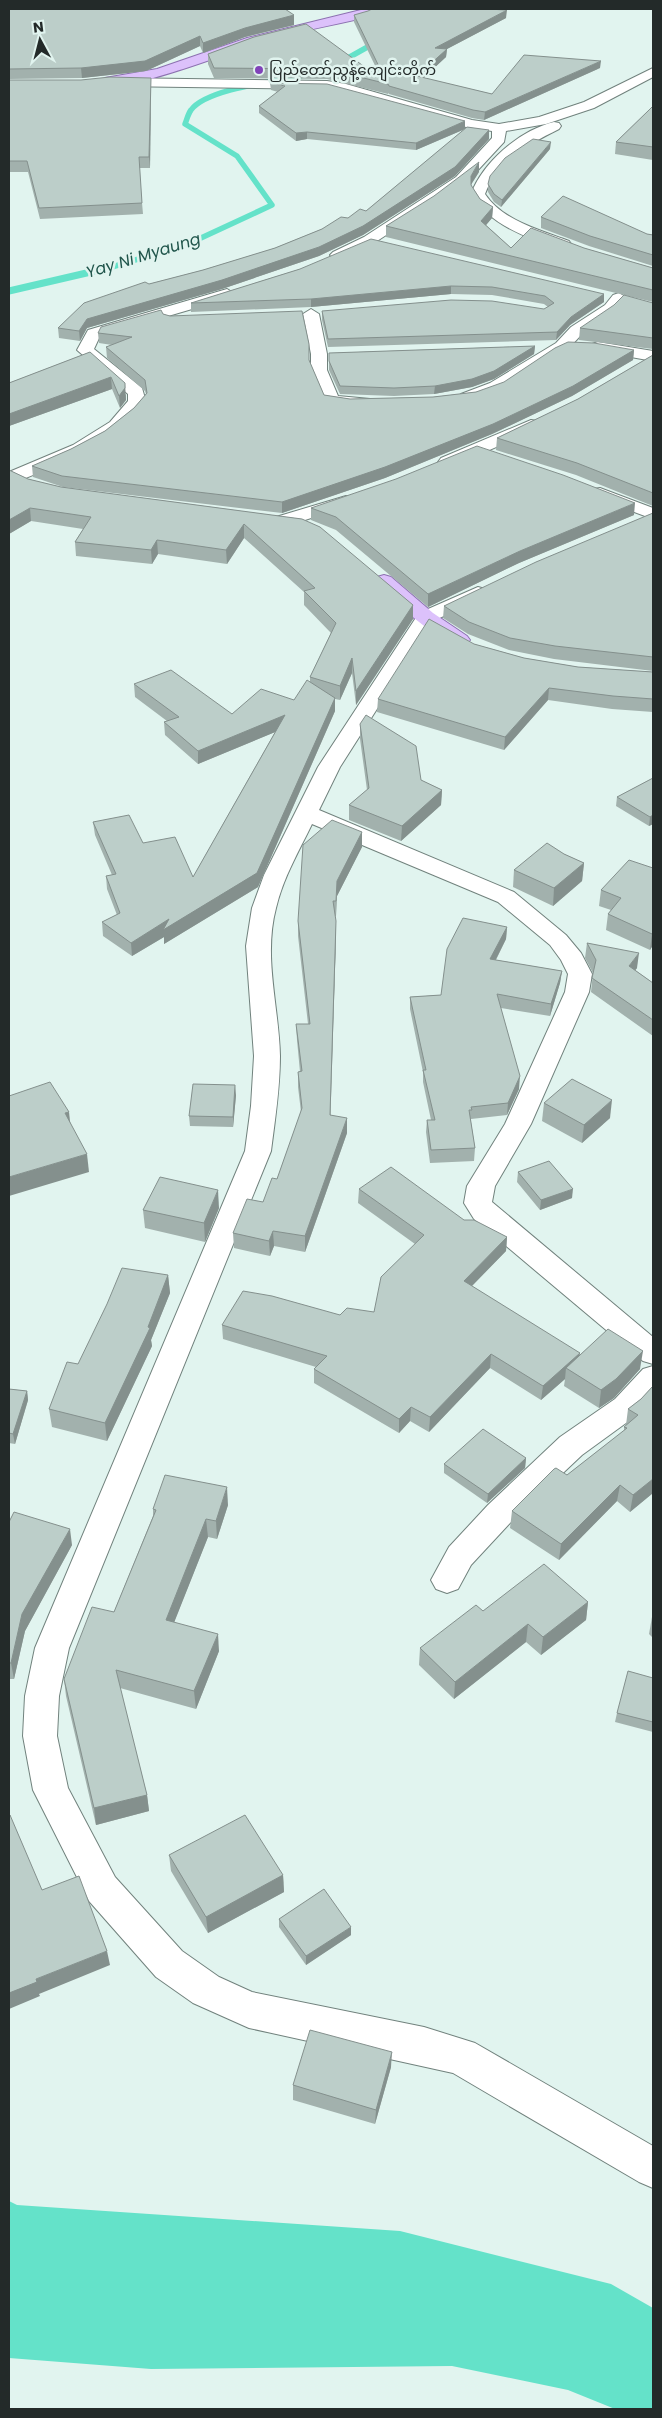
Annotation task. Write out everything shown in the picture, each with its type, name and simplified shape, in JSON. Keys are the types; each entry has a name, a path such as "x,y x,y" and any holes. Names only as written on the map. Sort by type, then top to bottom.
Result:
{"main road":[{"path":"90,83 116,82 168,72 250,42 363,14 374,9"},
{"path":"11,476 36,487"},
{"path":"264,518 315,530"},
{"path":"368,567 426,617 460,640 478,647"}],"street":[{"path":"116,82 341,87 472,124 499,128 541,121 589,105 653,72"},
{"path":"578,250 523,228 497,215 481,201 478,194 491,168 536,135 584,110 589,105"},
{"path":"325,261 369,240 461,180 499,139 499,128"},
{"path":"369,240 388,245"},
{"path":"11,476 79,450 116,426 137,402 136,392 85,350 94,332 238,291"},
{"path":"600,294 636,303"},
{"path":"448,400 465,398 496,386 562,346 577,330 611,308 619,298"},
{"path":"330,312 303,314 319,354 319,370 332,401 382,402"},
{"path":"153,314 177,320 197,320"},
{"path":"527,347 604,347 653,356"},
{"path":"319,354 338,353"},
{"path":"628,372 653,356"},
{"path":"432,467 476,450 543,420"},
{"path":"476,450 504,460"},
{"path":"586,488 653,515"},
{"path":"283,521 362,495"},
{"path":"635,523 653,515"},
{"path":"494,585 426,617 329,767 276,875 264,908 258,946 267,1056 264,1106 258,1151 52,1648 42,1696 40,1736 51,1790 102,1888 169,1964 206,1990 249,2010 424,2046 461,2056 653,2168"},
{"path":"306,813 506,897 558,940 572,958 580,974 577,992 518,1124 481,1186 478,1203 484,1212 653,1353"},
{"path":"447,1580 460,1556 499,1514 571,1446 626,1406 653,1377"}],"shaded area":[{"path":"9,2201 17,2205 400,2231 611,2284 653,2308 653,2409 615,2409 568,2390 452,2366 151,2369 9,2358"}],"building":[{"path":"9,9 285,9 294,15 245,28 203,43 200,36 145,61 81,68 9,69"},
{"path":"372,9 507,10 435,48 447,49 417,76 492,94 524,55 601,61 485,112 473,110 389,86 354,15"},
{"path":"306,24 388,84 327,69 214,68 208,54 254,37"},
{"path":"110,77 151,78 149,157 139,157 142,203 39,208 27,161 9,161 9,80 81,80"},
{"path":"270,83 327,84 465,121 416,143 307,132 296,133 259,106 285,86"},
{"path":"653,106 653,147 616,142 648,111"},
{"path":"467,127 489,130 455,167 363,226 319,247 222,280 87,319 79,331 58,328 84,303 145,282 149,284 203,270 275,248 322,229 341,217 348,218 360,209 366,211"},
{"path":"533,139 551,142 502,200 494,194 488,184 490,176 505,158"},
{"path":"479,162 471,176 471,185 480,199 493,207 481,221 511,248 531,228 584,248 653,268 653,290 386,226 434,196"},
{"path":"563,196 653,235 653,255 590,236 541,217"},
{"path":"371,239 604,294 571,317 557,332 328,339 322,311 451,300 492,301 544,309 554,303 545,296 492,287 451,286 311,299 191,303 300,269"},
{"path":"624,295 653,303 653,338 580,328 614,305"},
{"path":"161,310 163,314 170,316 302,311 309,344 309,360 324,395 350,399 433,397 476,392 504,382 555,348 568,342 594,343 634,350 573,386 493,424 385,467 282,502 62,476 32,466 71,449 105,431 134,408 147,393 145,380 106,347 132,337 98,333 101,327"},
{"path":"535,346 494,371 472,379 435,386 394,388 340,386 329,361 329,353"},
{"path":"90,352 125,383 125,388 119,396 111,377 9,414 9,383"},
{"path":"653,355 653,493 577,463 497,438 578,399"},
{"path":"477,446 563,475 635,503 520,551 428,594 336,517 311,508 396,479"},
{"path":"9,470 28,479 61,487 302,519 320,527 413,605 356,691 352,658 340,686 310,677 336,623 304,591 315,588 244,524 226,550 157,540 151,550 75,542 91,517 30,508 9,520"},
{"path":"653,513 653,657 555,646 510,638 469,622 444,606 536,562"},
{"path":"429,619 474,644 524,658 578,667 653,672 653,699 549,688 505,737 378,699"},
{"path":"171,670 232,714 261,689 294,700 307,680 335,698 257,873 163,930 169,919 131,943 102,922 120,913 106,876 116,874 93,822 129,815 143,843 175,837 193,877 285,715 198,751 164,722 179,717 134,684"},
{"path":"366,715 416,746 421,780 442,790 402,826 349,805 369,788 360,724"},
{"path":"653,778 653,815 650,817 617,797"},
{"path":"332,820 362,832 337,881 336,901 333,901 336,921 330,1115 347,1118 305,1236 273,1231 269,1241 233,1233 247,1199 263,1202 272,1178 277,1179 302,1108 298,1072 302,1071 296,1024 310,1024 298,921 303,845"},
{"path":"547,843 564,854 584,863 554,888 514,870"},
{"path":"629,860 653,868 652,934 608,914 621,898 601,890"},
{"path":"463,918 507,927 490,959 562,971 551,1004 497,994 520,1076 508,1103 471,1107 472,1110 469,1110 475,1148 431,1150 427,1120 435,1120 423,1070 426,1070 410,997 441,995 447,949"},
{"path":"587,943 639,953 629,966 653,983 653,1020 592,978 596,960"},
{"path":"572,1079 612,1100 584,1125 544,1103"},
{"path":"50,1082 69,1112 65,1113 87,1154 9,1177 9,1096"},
{"path":"193,1084 235,1085 233,1117 189,1116"},
{"path":"549,1161 573,1189 541,1200 518,1172"},
{"path":"391,1167 464,1220 474,1220 507,1237 464,1281 580,1353 543,1386 491,1354 430,1417 411,1407 399,1419 314,1369 327,1356 222,1325 243,1291 272,1296 340,1315 347,1308 374,1312 381,1277 424,1235 359,1189"},
{"path":"160,1177 218,1190 204,1223 143,1210"},
{"path":"122,1268 168,1275 148,1327 150,1328 105,1423 49,1409 67,1362 78,1364"},
{"path":"608,1329 643,1351 616,1379 601,1390 566,1368"},
{"path":"653,1386 653,1479 633,1495 620,1485 561,1544 512,1511 554,1469 556,1468 567,1475 627,1428 624,1427 638,1415 628,1409"},
{"path":"9,1389 27,1391 13,1434 9,1433"},
{"path":"483,1429 526,1458 488,1494 444,1464"},
{"path":"165,1475 227,1487 216,1521 206,1519 166,1620 218,1634 194,1691 116,1670 147,1795 94,1808 64,1679 92,1607 114,1612 156,1510 153,1509"},
{"path":"14,1512 70,1529 22,1614 11,1663 9,1663 9,1522"},
{"path":"544,1564 588,1602 543,1637 528,1624 455,1682 420,1648 476,1605 483,1611"},
{"path":"628,1671 653,1678 653,1722 617,1713"},
{"path":"10,1815 42,1890 79,1876 107,1951 36,1979 37,1982 9,1993 9,1819"},
{"path":"245,1815 283,1875 206,1917 169,1855"},
{"path":"324,1889 351,1927 306,1956 279,1919"},
{"path":"310,2030 392,2052 376,2110 293,2085"}],"waterway":[{"name":"Yay Ni Myaung","path":"339,63 380,40"},
{"name":"Yay Ni Myaung","path":"102,270 188,244 272,205 237,156 185,124 191,110 199,103 211,97 226,91 259,83 301,76"},
{"name":"Yay Ni Myaung","path":"9,291 108,268"}],"place":[{"name":"ပြည်‌‌တော်ညွန့်ကျေင်းတိုက်","path":"259,70"}]}
